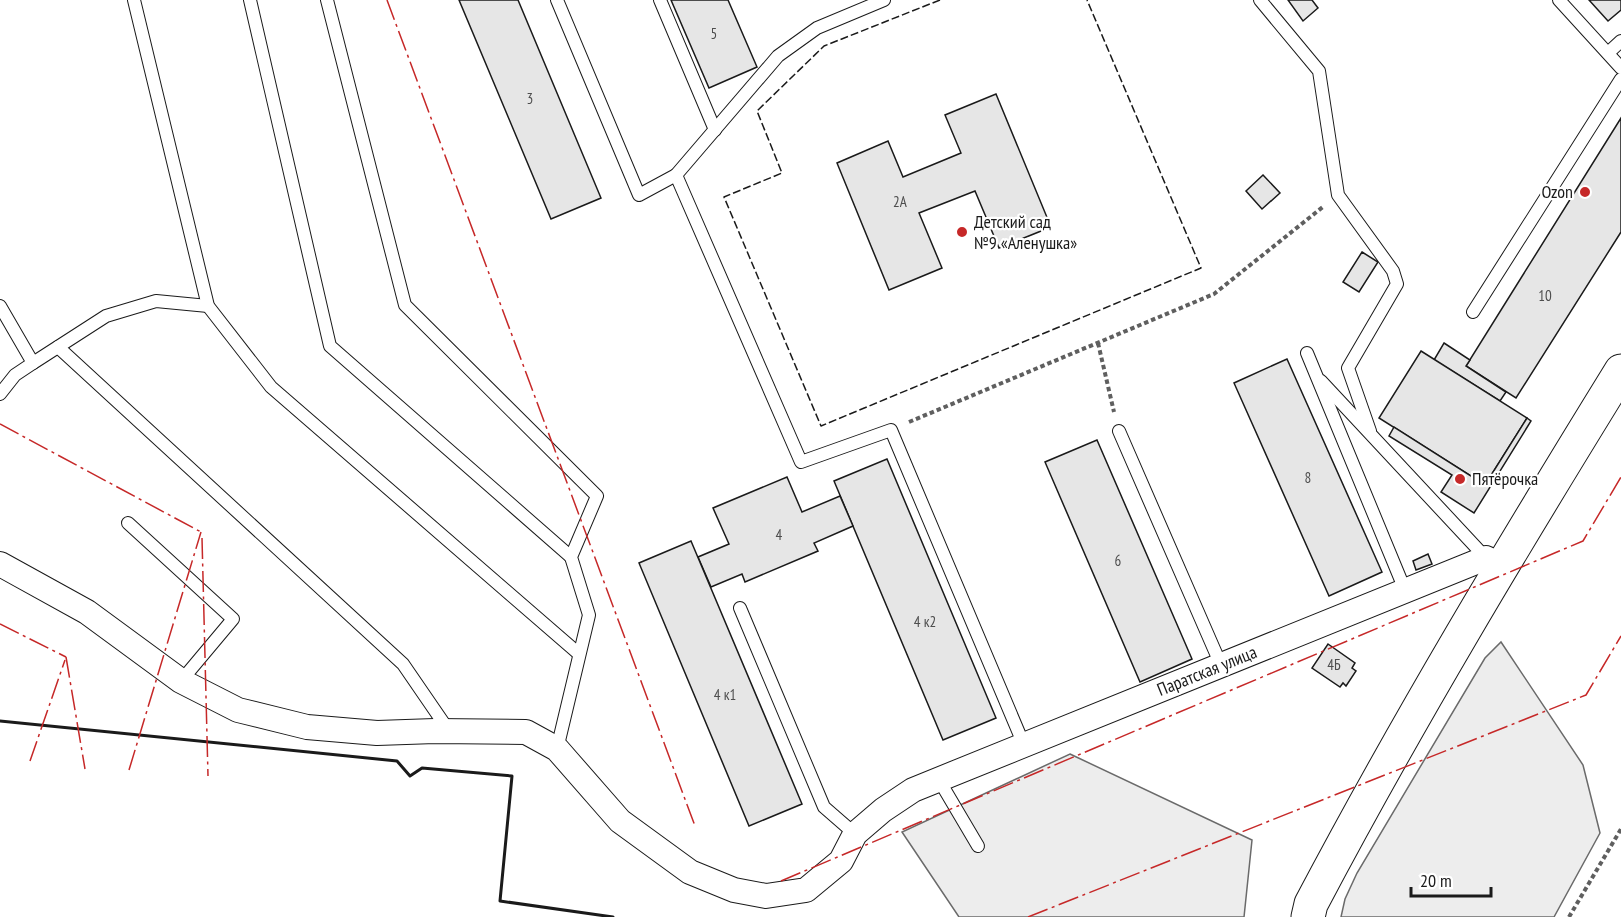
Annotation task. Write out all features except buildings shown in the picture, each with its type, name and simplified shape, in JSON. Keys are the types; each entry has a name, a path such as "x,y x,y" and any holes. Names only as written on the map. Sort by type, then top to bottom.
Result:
{"main road":[{"path":"1308,917 1311,904 1351,827 1493,562 1621,370"}],"street":[{"name":"Паратская улица","path":"855,834 883,810 913,790 1405,591 1493,562"},
{"path":"0,564 87,612 181,681 238,710 307,727 377,734 448,731 526,732 556,749 620,821 690,872 734,890 766,896 806,890 841,861 855,834"}],"lane":[{"path":"134,0 208,306 271,387 579,654"},
{"path":"250,0 330,346 571,557 589,615 556,749"},
{"path":"327,0 405,305 597,496 571,557"},
{"path":"557,0 639,195 676,175 778,56 817,28 884,0"},
{"path":"660,0 715,130"},
{"path":"1260,0 1319,71 1338,195 1393,271 1398,284 1348,368 1370,431"},
{"path":"1559,0 1621,68"},
{"path":"1608,53 1621,41"},
{"path":"1473,312 1621,79"},
{"path":"676,175 801,462 891,430 1024,745"},
{"path":"0,394 15,375 106,316 156,301 208,306"},
{"path":"0,306 33,363"},
{"path":"58,347 403,664 448,731"},
{"path":"1307,353 1405,591"},
{"path":"1317,376 1493,562"},
{"path":"1119,431 1221,665"},
{"path":"128,523 233,619 181,681"},
{"path":"740,608 824,807 855,834"},
{"path":"939,780 978,846"}],"path":[{"path":"891,430 1214,294 1338,195"},
{"path":"1098,343 1119,431"},
{"path":"1569,917 1621,829"}],"shaded area":[{"path":"1501,642 1583,765 1600,833 1554,917 1341,917 1345,899 1357,873 1485,658"},
{"path":"1070,754 1252,840 1244,917 959,917 902,832"}],"fence":[{"path":"940,0 824,46 757,111 782,173 724,197 821,426 1201,268 1087,0"}],"wall":[{"path":"0,721 397,761 410,776 422,768 512,776 500,901 613,917"}],"power":[{"path":"387,0 695,826"},
{"path":"0,424 201,532"},
{"path":"781,881 1583,541 1621,477"},
{"path":"129,770 201,532"},
{"path":"202,538 208,776"},
{"path":"0,624 66,657"},
{"path":"1028,917 1586,695 1621,636"},
{"path":"66,657 85,769"},
{"path":"30,761 65,660"}],"place":[{"name":"Ozon","path":"1585,192"},
{"name":"Детский сад №9 «Аленушка»","path":"962,232"},
{"name":"Пятёрочка","path":"1460,479"}]}
